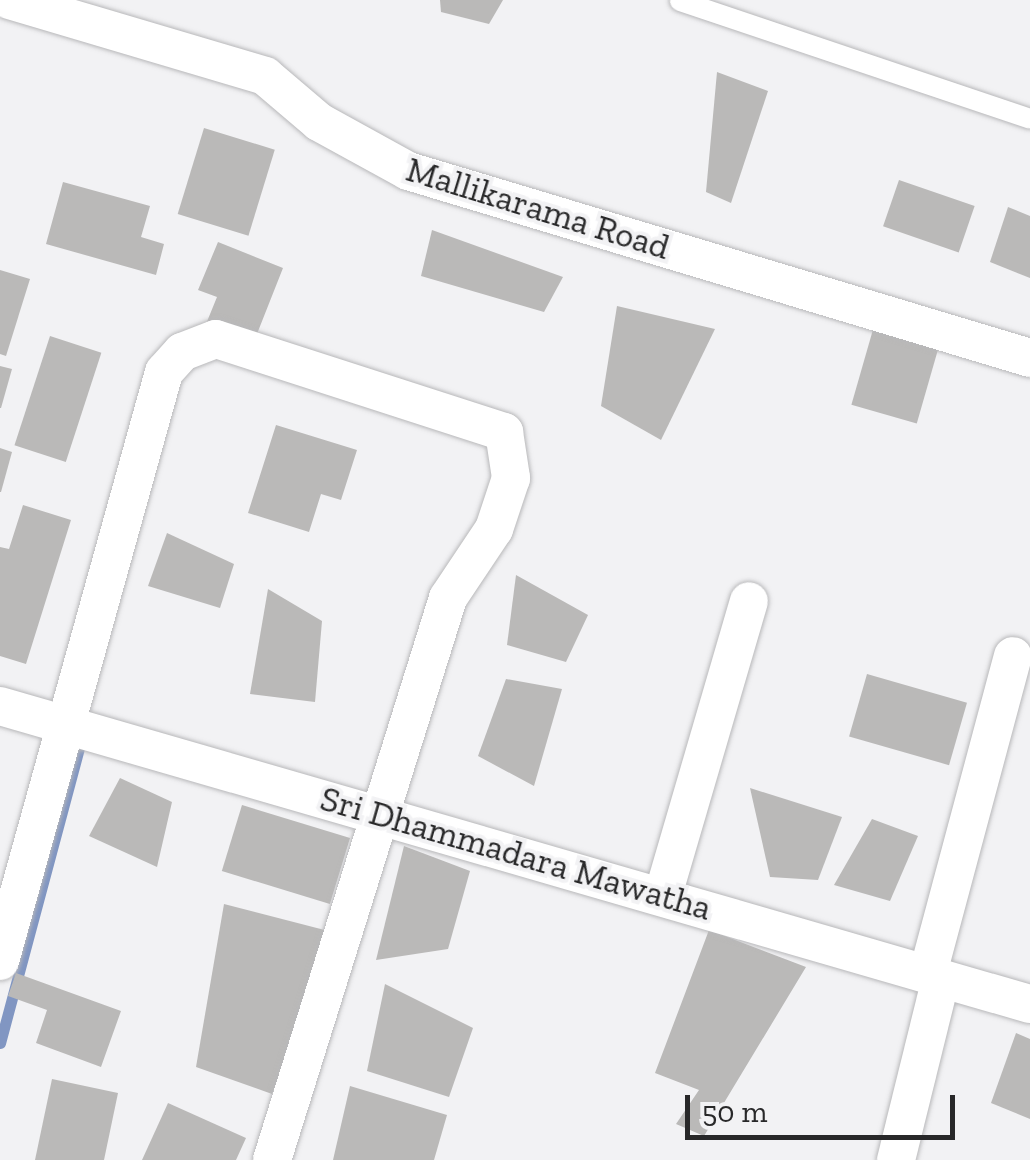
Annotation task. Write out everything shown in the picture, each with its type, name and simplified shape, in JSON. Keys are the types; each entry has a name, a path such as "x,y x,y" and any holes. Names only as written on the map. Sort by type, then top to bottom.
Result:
{"street":[{"name":"Mallikarama Road","path":"8,0 265,76 318,122 408,171 1030,358"},
{"path":"0,960 61,723 164,372 182,352 216,339 509,441 511,478 494,529 448,598 272,1160"},
{"path":"663,895 749,602"},
{"path":"896,1160 934,976 1013,656"},
{"name":"Sri Dhammadara Mawatha","path":"0,706 378,812 1030,1004"}],"lane":[{"path":"680,1 1030,119"}],"building":[{"path":"440,0 503,0 489,24 441,12"},
{"path":"717,72 768,91 731,203 706,192"},
{"path":"204,128 275,150 248,236 178,214"},
{"path":"899,180 975,206 959,252 883,226"},
{"path":"63,182 150,206 141,237 164,244 156,275 46,244"},
{"path":"1008,207 1030,216 1030,278 990,262"},
{"path":"432,230 563,277 544,312 421,276"},
{"path":"218,242 283,268 253,344 206,324 217,297 198,290"},
{"path":"0,270 30,279 6,356 0,354"},
{"path":"617,306 715,329 661,440 601,406"},
{"path":"874,326 939,345 917,424 851,405"},
{"path":"50,336 101,353 66,462 14,445"},
{"path":"0,366 12,369 1,408 0,408"},
{"path":"276,425 357,450 341,500 321,494 309,532 248,513"},
{"path":"0,448 12,452 1,492 0,492"},
{"path":"23,505 71,520 26,664 0,656 0,547 9,549"},
{"path":"167,533 234,564 220,608 148,586"},
{"path":"516,575 588,615 566,662 507,645"},
{"path":"268,589 322,621 315,702 250,694"},
{"path":"867,674 967,703 949,765 849,736"},
{"path":"506,679 562,689 534,786 478,756"},
{"path":"120,778 172,802 157,867 89,836"},
{"path":"750,788 842,817 818,880 770,877"},
{"path":"242,805 350,838 330,904 222,871"},
{"path":"872,819 918,836 890,901 834,885"},
{"path":"404,846 470,871 448,949 376,960"},
{"path":"224,904 340,934 272,1094 196,1067"},
{"path":"709,930 806,967 704,1136 676,1124 699,1090 655,1073"},
{"path":"16,973 121,1011 101,1067 36,1043 47,1010 8,996"},
{"path":"385,984 473,1028 449,1097 367,1071"},
{"path":"1016,1033 1030,1039 1030,1119 991,1103"},
{"path":"52,1079 118,1093 104,1160 35,1160"},
{"path":"350,1086 447,1115 434,1160 333,1160"},
{"path":"168,1103 246,1138 236,1160 142,1160"}],"waterway":[{"path":"0,1043 79,748"}]}
